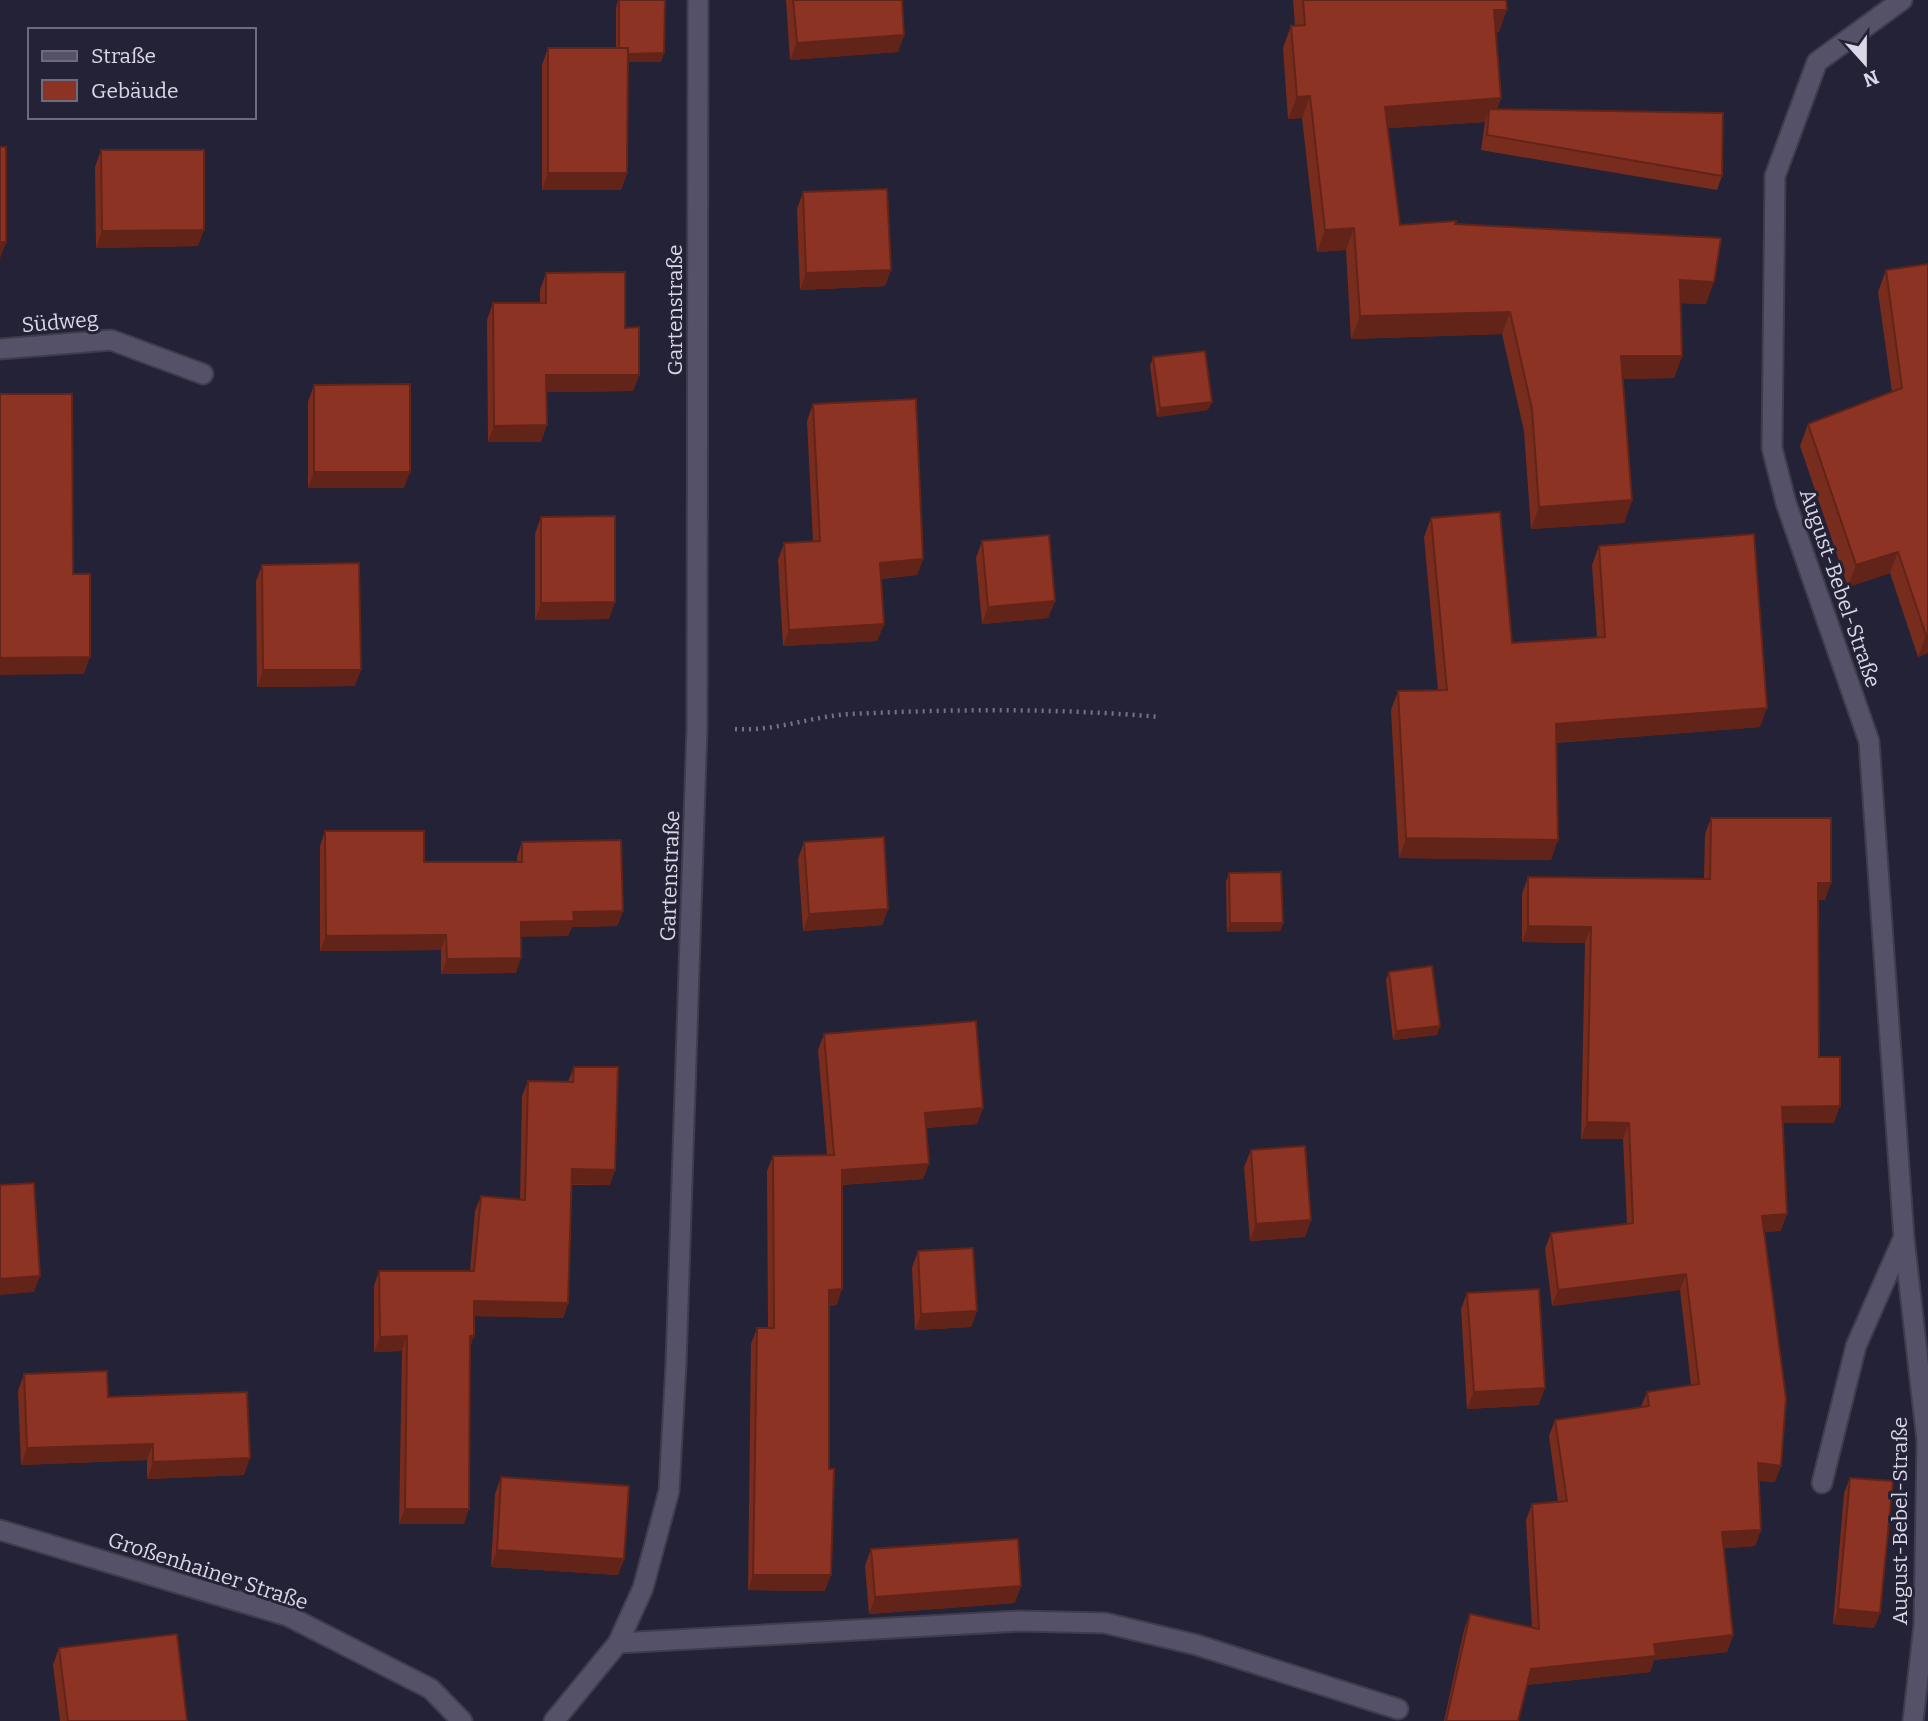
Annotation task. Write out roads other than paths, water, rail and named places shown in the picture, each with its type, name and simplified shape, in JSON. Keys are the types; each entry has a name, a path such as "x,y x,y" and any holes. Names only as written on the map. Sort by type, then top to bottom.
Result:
{"street":[{"name":"Gartenstraße","path":"554,1721 618,1643 643,1588 669,1491 677,1350 697,727 698,0"},
{"name":"August-Bebel-Straße","path":"1902,0 1817,62 1775,176 1772,448 1786,503 1868,741 1904,1238 1927,1441 1924,1625 1913,1721"},
{"name":"Südweg","path":"0,349 111,340 203,374"},
{"name":"August-Bebel-Straße","path":"1822,1483 1856,1346 1904,1238"},
{"name":"Großenhainer Straße","path":"0,1530 288,1616 431,1689 462,1721"},
{"path":"618,1643 1020,1621 1105,1623 1197,1645 1398,1709"}]}
